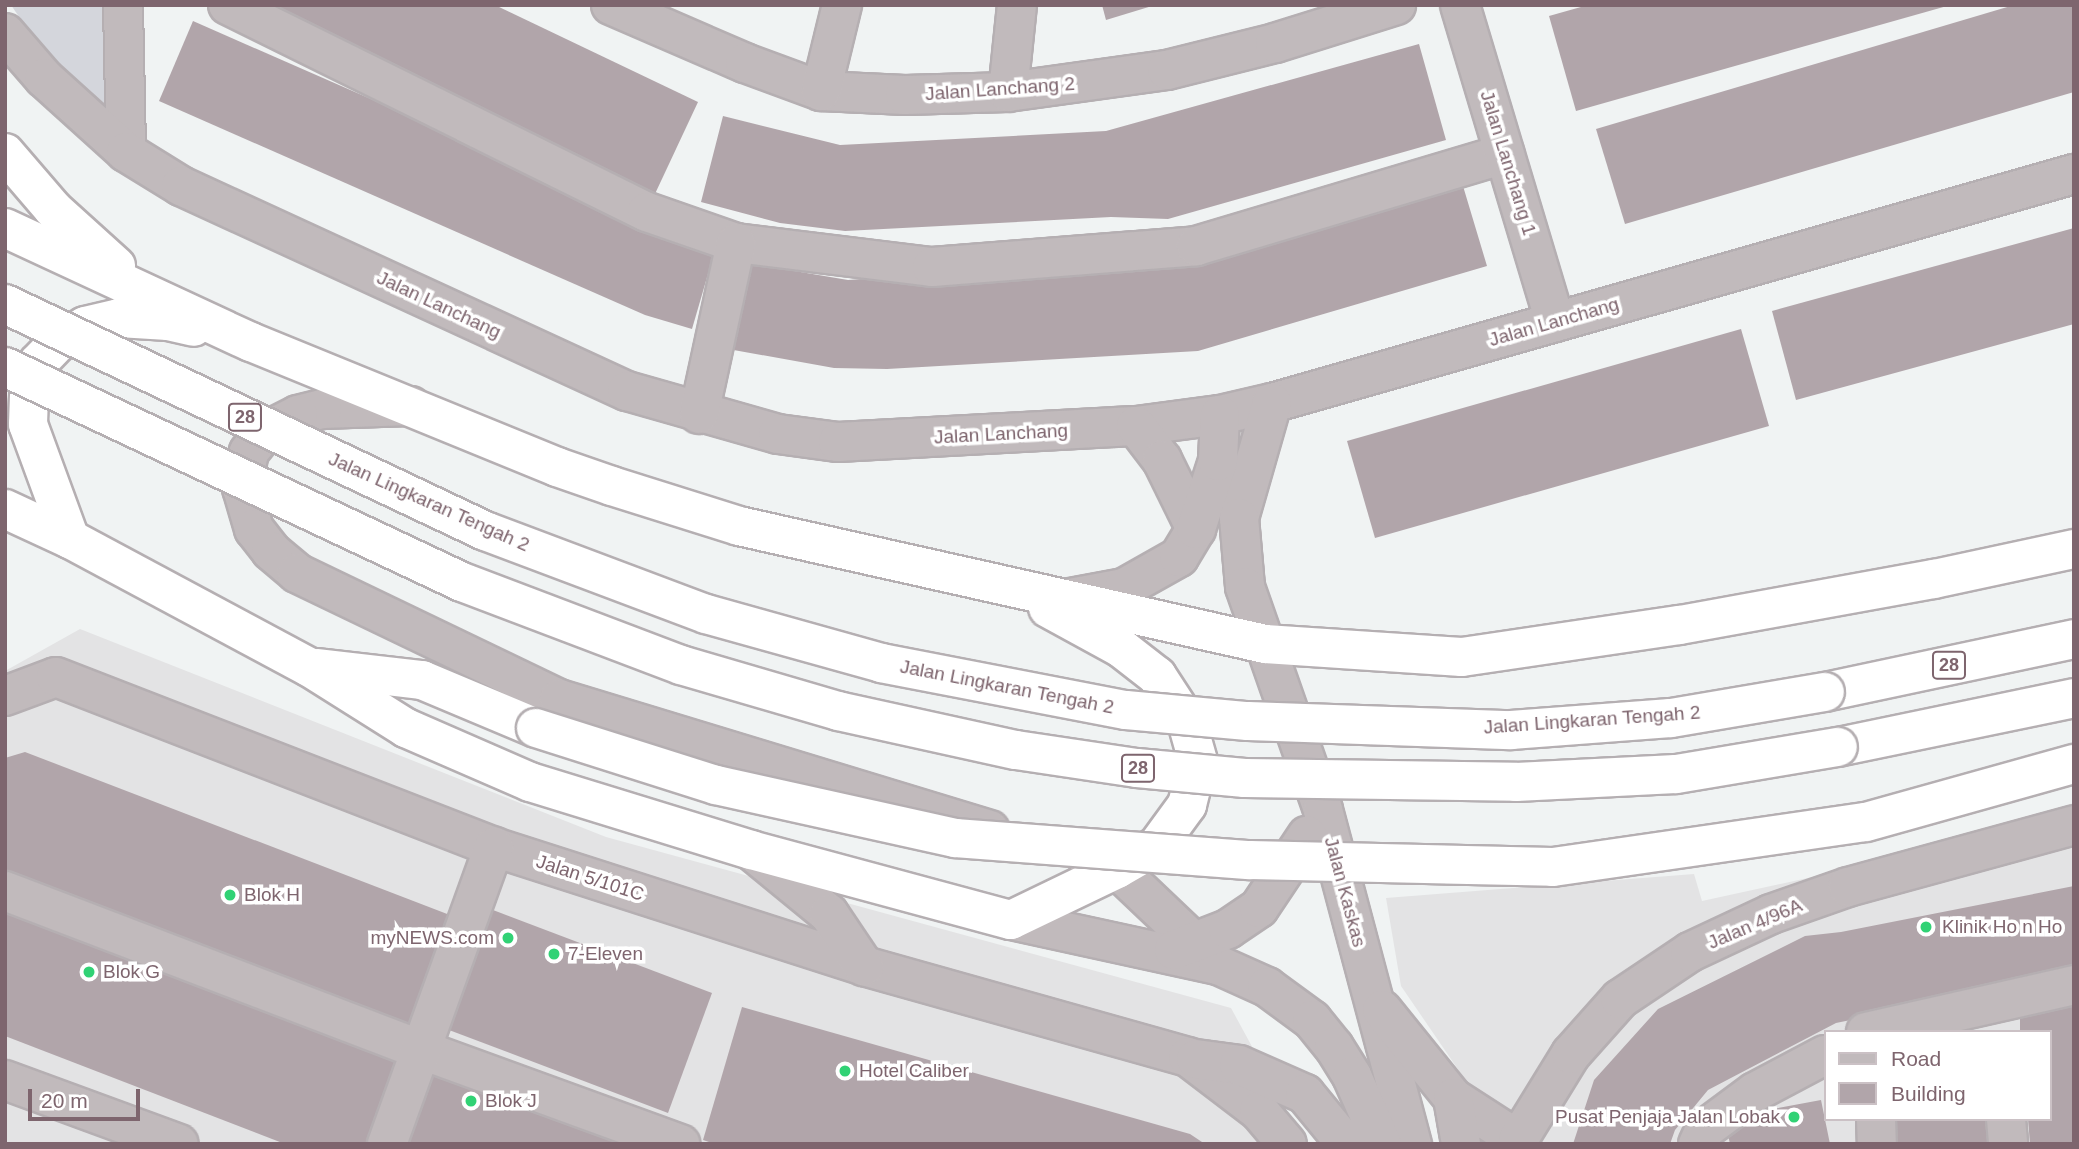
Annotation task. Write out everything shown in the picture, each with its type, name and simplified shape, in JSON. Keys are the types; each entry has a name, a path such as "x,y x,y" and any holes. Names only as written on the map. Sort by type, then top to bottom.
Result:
{"highway":[{"path":"5,153 53,209 143,290"},
{"path":"5,228 251,342 557,467 739,526 1265,644 1462,657 1733,615 1934,579 2074,549"},
{"name":"Jalan Lingkaran Tengah 2","path":"5,303 485,531 706,614 881,663 1126,710 1248,722 1524,729 1671,718 1825,692 2074,639"},
{"path":"70,539 28,424 29,388 38,363 57,343 85,326 119,318 168,321 251,342"},
{"name":"28","path":"5,367 462,582 681,665 838,711 1016,750 1138,768 1245,778 1516,782 1649,776 1839,747 2074,698"},
{"path":"5,509 70,539 309,667 406,728 530,782 751,850 1012,920 1117,869 1157,846 1186,805 1198,761 1187,722 1157,676 1121,648 1012,589"},
{"path":"309,667 422,680 536,728 716,785 955,838 1278,861 1553,867 1866,822 2074,764"}],"street":[{"path":"123,5 126,152"},
{"path":"228,5 647,212 736,243 932,267 1196,246 1505,154"},
{"name":"Jalan Lanchang 2","path":"611,5 658,15 821,91 905,95 1008,92 1167,71 1275,43 1396,5"},
{"path":"821,91 842,5"},
{"path":"1008,92 1017,5"},
{"name":"Jalan Lanchang 1","path":"1460,5 1555,321"},
{"name":"Jalan Lanchang","path":"5,33 44,78 126,152 181,186 626,391 698,414 778,434 838,442 1136,426 1220,415 1272,403 2074,174"},
{"path":"698,414 736,243"},
{"name":"Jalan Kaskas","path":"1272,403 1239,518 1245,587 1323,810 1412,1144"},
{"path":"411,406 322,410 298,415 265,432 249,452 242,488 254,529 271,551 298,573 559,699 1117,869 1192,954"},
{"path":"1065,599 1124,589 1156,573 1179,557 1196,529 1218,461 1220,415"},
{"path":"1136,426 1162,460 1196,529"},
{"name":"Jalan 5/101C","path":"5,696 56,677 494,847 864,966 1188,1058 1239,1065 1305,1094 1346,1144"},
{"path":"1192,954 1258,908 1282,877 1323,810"},
{"name":"Jalan 4/96A","path":"1518,1142 1571,1054 1620,999 1690,952 1771,914 1848,887 2074,825"},
{"path":"387,1144 494,847"},
{"path":"751,850 829,914 864,966"},
{"path":"5,891 422,1050 680,1144"},
{"path":"1012,920 1192,954 1267,987 1312,1020 1352,1076 1382,1144"},
{"path":"1880,1030 2000,1017 2074,985"},
{"path":"1374,1000 1453,1098 1518,1142"},
{"path":"1698,1144 1705,1129 1755,1092 1824,1056"},
{"name":"Jalan 5/101C","path":"1188,1058 1259,1111 1287,1144"},
{"path":"5,1080 125,1135 179,1144"},
{"path":"1453,1098 1461,1144"},
{"path":"1876,1121 1877,1144"},
{"path":"2006,1121 2008,1144"}],"shaded area":[{"path":"11,5 105,5 107,108 60,77"},
{"path":"80,629 606,837 1231,1008 1305,1144 5,1144 5,671"},
{"path":"2074,820 2074,1144 1487,1144 1479,1100 1401,986 1386,898 1694,874 1702,901"}],"building":[{"path":"254,5 495,5 698,102 654,196"},
{"path":"1102,5 1152,5 1152,6 1106,20"},
{"path":"1588,5 1947,6 1576,111 1549,16"},
{"path":"2014,5 2074,5 2074,92 1625,224 1596,129"},
{"path":"193,21 715,250 692,329 645,315 159,101"},
{"path":"1419,44 1446,140 1168,219 1111,217 845,231 780,223 701,202 723,116 840,145 1106,131"},
{"path":"1460,176 1487,266 1198,351 887,369 834,368 728,349 742,262 848,280 1067,264"},
{"path":"2074,228 2074,324 1796,400 1772,311"},
{"path":"1741,329 1769,426 1375,538 1347,441"},
{"name":"Blok H","path":"25,752 455,917 412,1028 5,873 5,758"},
{"path":"2074,886 2074,974 1836,1023 1708,1090 1675,1130 1670,1144 1573,1144 1594,1080 1658,1009 1805,936 1841,932"},
{"name":"Blok G","path":"5,908 400,1059 368,1144 285,1144 5,1036"},
{"path":"493,910 712,993 668,1113 449,1030"},
{"path":"2074,996 2074,1144 2030,1144 2028,1121 2051,1121 2051,1030 2020,1030 2020,1008"},
{"name":"Hotel Caliber","path":"742,1007 1190,1134 1205,1144 715,1144 703,1140"},
{"name":"Blok J","path":"431,1058 622,1144 399,1144"},
{"name":"Pusat Penjaja Jalan Lobak","path":"1821,1100 1830,1144 1730,1144 1727,1130 1764,1123 1762,1111"},
{"path":"1893,1121 1987,1121 1988,1144 1895,1144"}],"place":[{"name":"Blok H","path":"230,895"},
{"name":"Klinik Ho n Ho","path":"1926,927"},
{"name":"myNEWS.com","path":"508,938"},
{"name":"7-Eleven","path":"554,954"},
{"name":"Blok G","path":"89,972"},
{"name":"Hotel Caliber","path":"845,1071"},
{"name":"Blok J","path":"471,1101"},
{"name":"Pusat Penjaja Jalan Lobak","path":"1794,1117"}]}
